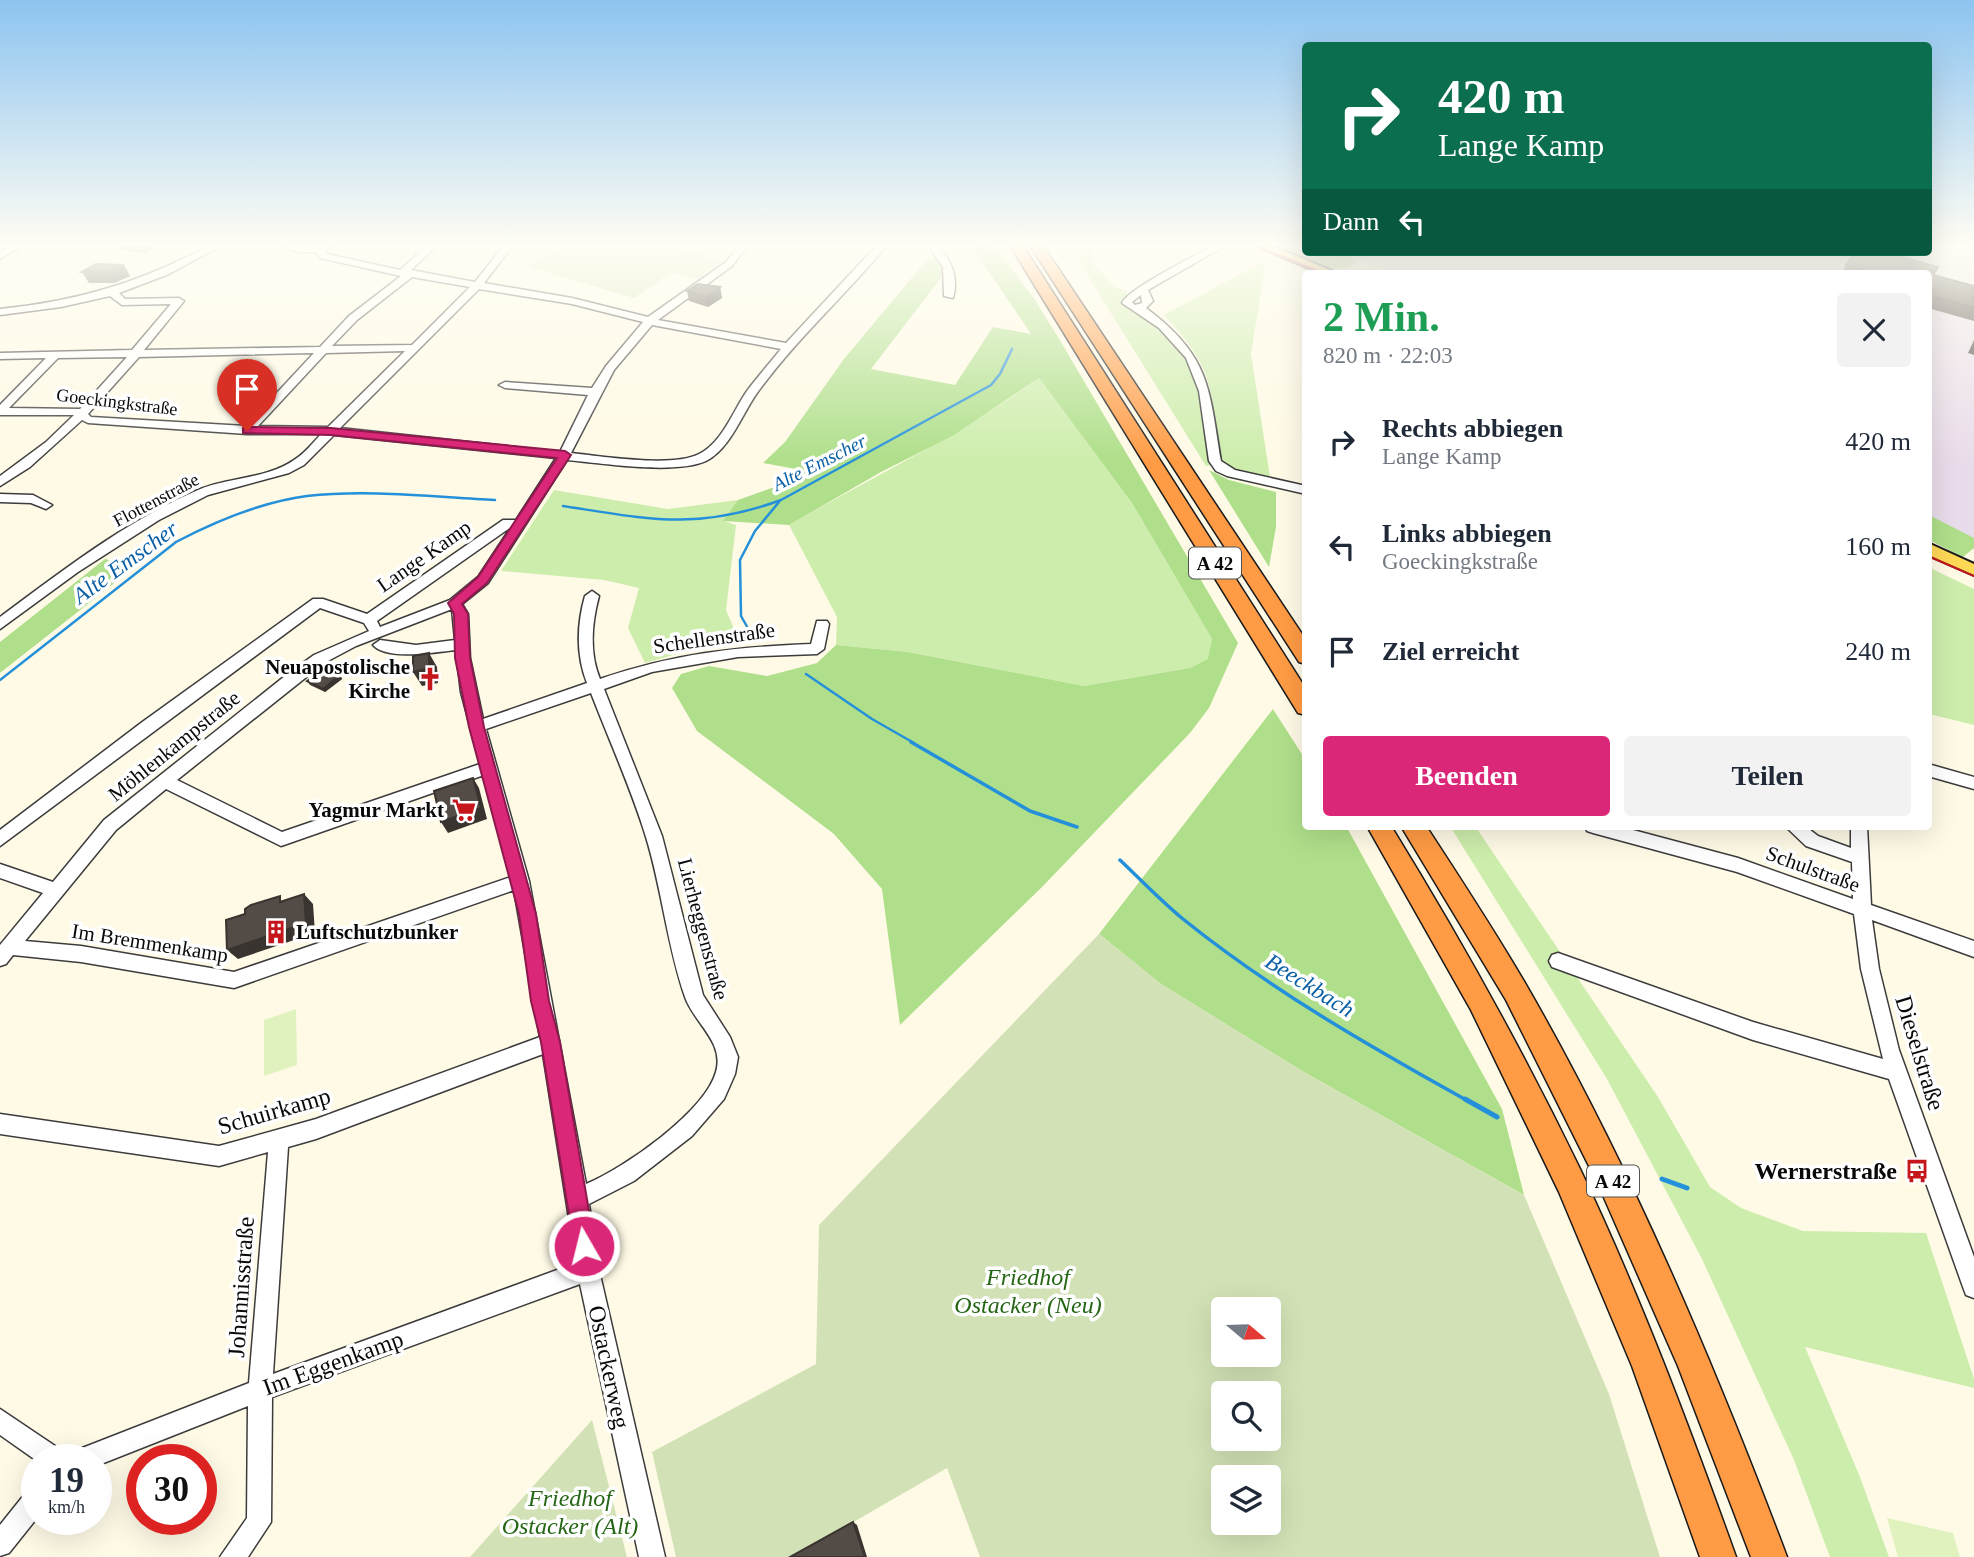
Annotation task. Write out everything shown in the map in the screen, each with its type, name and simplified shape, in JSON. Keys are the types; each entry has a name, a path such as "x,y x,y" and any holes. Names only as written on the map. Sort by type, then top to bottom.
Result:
{"highway":[{"name":"A 42","path":"1060,317 1302,701"},
{"name":"A 42","path":"1084,317 1302,651"},
{"name":"A 42","path":"1381,830 1508,1052 1585,1209 1633,1323 1718,1557"},
{"name":"A 42","path":"1415,830 1545,1046 1622,1200 1684,1337 1769,1557"}],"main road":[{"path":"1932,550 1974,570"},
{"path":"1932,559 1974,577"}],"street":[{"path":"0,482 34,459 81,412 166,317"},
{"path":"247,431 354,317"},
{"name":"Flottenstraße","path":"0,624 73,569 155,517 211,490 294,466 444,317"},
{"path":"636,317 788,347"},
{"name":"Lange Kamp","path":"455,603 483,580 517,524 565,455 595,391 610,368 656,317"},
{"name":"Goeckingkstraße","path":"0,411 81,412 88,420 247,431 331,431 632,463 670,463 702,458 719,444 752,392 816,317"},
{"path":"1153,317 1168,327 1192,356 1206,394 1215,461 1220,468 1231,474 1302,489"},
{"path":"0,356 413,348"},
{"path":"0,411 55,355"},
{"path":"505,385 595,391"},
{"path":"0,498 33,499 46,505"},
{"name":"Lange Kamp","path":"375,632 507,523 517,524"},
{"path":"592,596 585,621 589,670 595,686"},
{"path":"0,839 146,727 317,602 416,650 462,643"},
{"name":"Möhlenkampstraße","path":"4,953 110,825 319,659 375,632 455,603"},
{"name":"Ostackerweg","path":"455,603 461,614 468,692 476,727 521,881 540,1001 551,1042 578,1198 588,1270 652,1557"},
{"name":"Schellenstraße","path":"476,727 650,667 738,652 817,649 822,624"},
{"name":"Lierheggenstraße","path":"578,1198 611,1184 670,1141 715,1097 726,1076 729,1059 726,1045 703,1015 694,997 654,836 595,686"},
{"path":"164,781 281,839 487,768"},
{"path":"1932,771 1974,783"},
{"name":"Schulstraße","path":"1611,830 1738,865 1974,949"},
{"path":"1798,830 1812,841 1860,858"},
{"name":"Dieselstraße","path":"1859,830 1861,911 1870,969 1897,1072 1974,1287"},
{"path":"0,871 56,890"},
{"name":"Im Bremmenkamp","path":"4,953 81,954 234,979 521,881"},
{"path":"1558,961 1753,1031 1897,1072"},
{"name":"Schuirkamp","path":"0,1124 219,1156 316,1129 551,1042"},
{"name":"Johannisstraße","path":"233,1557 259,1522 260,1390 279,1138"},
{"name":"Im Eggenkamp","path":"112,1448 260,1390 588,1270"},
{"path":"0,1421 33,1444"},
{"path":"0,1544 21,1518"}],"shaded area":[{"path":"1932,317 1974,317 1974,549 1932,527"}],"green space":[{"path":"879,317 911,317 871,369 955,385 993,327 1031,334 1019,317 1045,317 1238,643 1209,708 1190,733 1042,887 900,1025 882,889 834,834 697,731 672,688 681,674 709,666 767,676 817,663 836,645 908,652 1084,686 1190,668 1208,659 1212,639 1132,503 1039,378 954,435 881,472 789,525 723,521 738,500 780,485 807,471 763,463 785,442 844,359"},
{"path":"1113,317 1147,317 1154,320 1180,346 1190,361 1206,412 1212,465 1206,466"},
{"path":"1165,317 1257,317 1251,354 1270,477 1225,466 1220,461 1205,372 1187,342"},
{"path":"1039,378 1132,503 1212,639 1209,659 1190,668 1084,686 908,652 836,645 837,617 789,525 948,437"},
{"path":"1209,470 1229,480 1276,492 1276,527 1269,567"},
{"path":"554,490 668,509 738,500 724,521 736,525 726,610 740,643 701,647 645,663 628,628 639,588 604,580 501,571"},
{"path":"1932,517 1974,538 1974,548 1963,557 1932,542"},
{"path":"105,559 136,566 0,673 0,642"},
{"path":"1932,569 1974,589 1974,725 1932,715"},
{"path":"1273,709 1302,754 1302,830 1348,830 1502,1109 1524,1195 1302,1071 1161,984 1099,934"},
{"path":"1452,830 1478,830 1658,1097 1710,1187 1741,1208 1803,1231 1926,1233 1974,1379 1974,1388 1805,1347 1860,1477 1889,1557 1830,1557 1794,1460 1702,1259 1607,1079"},
{"name":"Friedhof Ostacker (Neu)","path":"1099,934 1161,984 1302,1071 1524,1195 1609,1394 1660,1557 980,1557 947,1468 793,1557 676,1557 652,1452 816,1364 819,1225"},
{"path":"296,1009 297,1065 264,1076 264,1020"},
{"name":"Friedhof Ostacker (Alt)","path":"592,1420 627,1557 470,1557"},
{"path":"1887,1518 1953,1533 1960,1557 1898,1557"}],"building":[{"path":"429,653 429,668 413,672 413,656"},
{"path":"325,668 340,675 323,689 307,681"},
{"path":"473,778 481,808 441,822 434,791"},
{"path":"304,894 306,923 227,950 226,920 245,914 245,909 251,905 280,896 280,902"},
{"path":"853,1522 865,1557 790,1557"}],"waterway":[{"name":"Alte Emscher","path":"563,506 672,520 723,516 781,500 991,385 1000,374 1012,349"},
{"name":"Alte Emscher","path":"0,680 176,542 239,513 290,499 330,494 401,494 495,500"},
{"name":"Beeckbach","path":"753,637 741,616 740,560 755,531 779,502"},
{"name":"Beeckbach","path":"806,674 872,719 914,743"},
{"name":"Beeckbach","path":"911,742 1030,811 1077,827"},
{"name":"Beeckbach","path":"1120,860 1183,919 1251,970 1358,1038 1468,1101"},
{"name":"Beeckbach","path":"1465,1099 1497,1117"},
{"name":"Beeckbach","path":"1662,1179 1687,1188"}],"tram line":[{"path":"1932,558 1974,576"}],"place":[{"name":"Neuapostolische Kirche","path":"430,679"},
{"name":"Yagmur Markt","path":"464,810"},
{"name":"Luftschutzbunker","path":"276,932"},
{"name":"Wernerstraße","path":"1917,1171"}],"route":[{"path":"247,431 331,431 565,455 517,524 483,580 455,603 461,614 463,658 476,727 521,881 540,1001 551,1042 578,1198 584,1246"}]}
